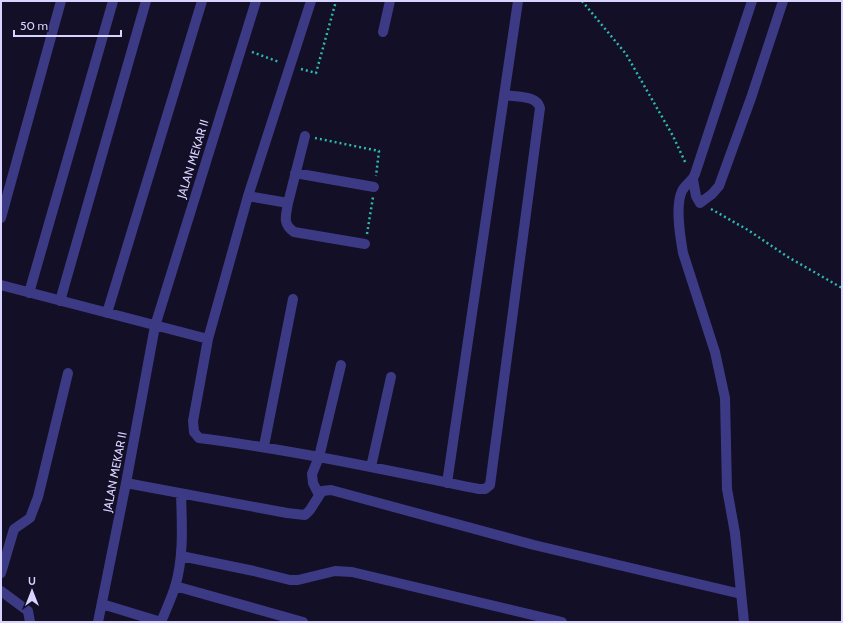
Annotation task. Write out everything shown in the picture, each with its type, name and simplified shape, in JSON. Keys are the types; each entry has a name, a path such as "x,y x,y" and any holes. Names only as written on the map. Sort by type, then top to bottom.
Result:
{"street":[{"path":"1,218 61,1"},
{"path":"29,293 113,1"},
{"path":"60,301 146,1"},
{"path":"107,313 202,1"},
{"name":"JALAN MEKAR II","path":"98,622 126,483 155,326 256,1"},
{"path":"311,1 248,196 208,339 193,421 194,432 199,438 264,446 479,489 485,489 490,485 540,108 539,103 534,100 504,95"},
{"path":"383,32 390,1"},
{"path":"447,482 518,1"},
{"path":"744,622 736,541 726,489 725,398 715,352 690,279 680,237 680,202 682,191 689,183 752,1"},
{"path":"689,183 700,203 712,194 719,186 751,98 783,1"},
{"path":"305,136 288,203 286,222 288,228 294,232 365,244"},
{"path":"295,173 374,187"},
{"path":"248,196 288,203"},
{"path":"1,285 208,339"},
{"path":"264,446 293,299"},
{"path":"319,495 313,483 312,474 319,457 341,365"},
{"path":"1,573 14,529 30,518 36,504 68,372"},
{"path":"371,467 391,376"},
{"path":"126,483 305,515 322,491 331,490 534,545 741,594"},
{"path":"102,604 161,622 175,586 181,556 181,494"},
{"path":"181,556 290,580 298,580 335,571 352,572 562,622"},
{"path":"175,586 303,622"},
{"path":"1,591 28,611 30,622"}],"path":[{"path":"241,49 290,66 316,72 336,1"},
{"path":"582,1 626,54 673,136 689,183"},
{"path":"305,136 379,151 365,244"},
{"path":"700,203 748,230 794,260 842,288"}]}
